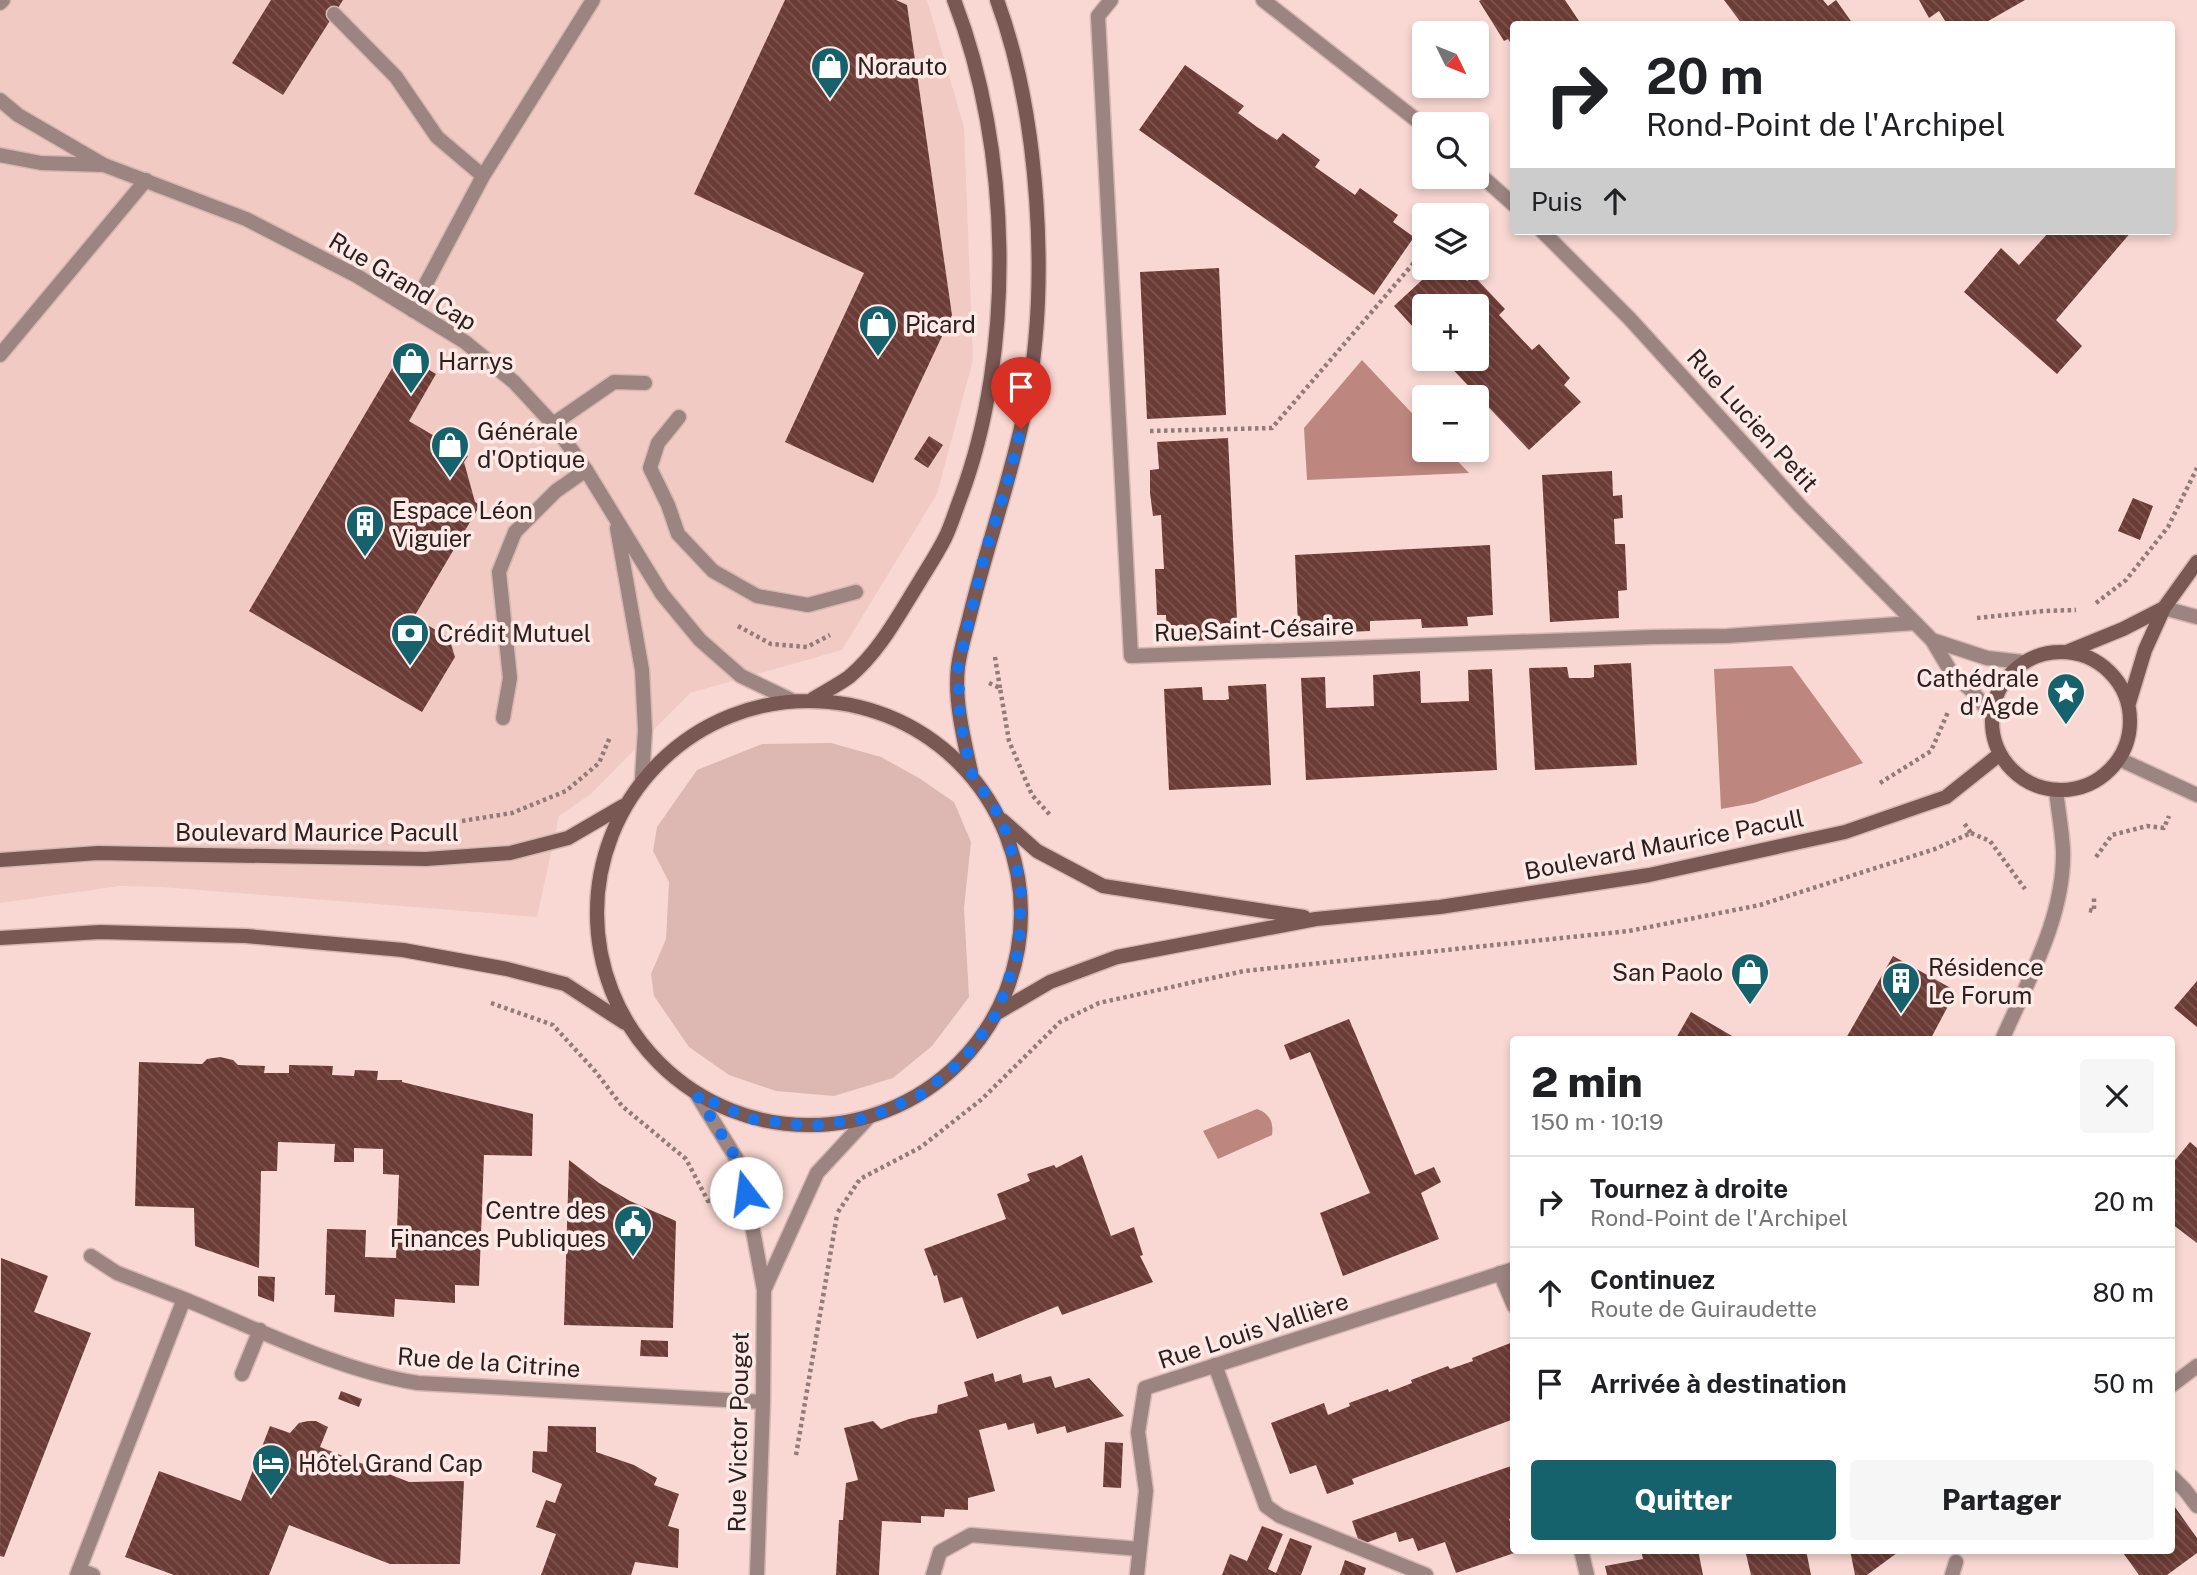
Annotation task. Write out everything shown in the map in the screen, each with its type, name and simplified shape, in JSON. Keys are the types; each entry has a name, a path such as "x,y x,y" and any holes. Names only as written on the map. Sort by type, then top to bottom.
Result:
{"street":[{"path":"412,310 483,176 593,0"},
{"path":"813,699 849,676 887,636 945,538 972,468 988,396 997,325 1000,251 995,171 965,27 954,0"},
{"path":"971,772 960,720 958,668 985,553 1008,480 1027,403 1036,328 1039,250 1033,166 1021,90 997,0"},
{"name":"Rue Saint-Césaire","path":"1111,0 1098,16 1131,656 1727,636 1914,623"},
{"path":"1263,0 1412,117"},
{"path":"334,14 396,77 437,137 483,176"},
{"name":"Rue Grand Cap","path":"0,100 18,115 104,165 246,219 357,276 465,342 514,382 552,424 586,470 662,594 700,640 741,676 791,700"},
{"name":"Rue Grand Cap","path":"0,155 41,163 104,165"},
{"path":"0,355 146,180"},
{"path":"1489,183 1510,201"},
{"name":"Rue Lucien Petit","path":"1546,235 1630,319 1800,506 1932,640 1951,672 1992,715"},
{"path":"552,424 614,382 645,383"},
{"path":"679,417 658,443 650,468 668,505 678,534 713,571 757,596 808,605 856,592"},
{"path":"503,718 510,678 499,572 515,532 556,491 586,470"},
{"name":"Rue Grand Cap","path":"615,520 642,670 645,730 642,779"},
{"path":"2129,703 2116,678 2096,660 2069,652 2045,653 2023,662 2001,685 1992,715 1993,735 2000,754 2014,772 2034,785 2056,790 2080,788 2102,776 2119,759 2130,732 2129,703 2145,650 2164,608 2197,562"},
{"path":"2069,652 2164,608 2197,617"},
{"name":"Rue Lucien Petit","path":"1932,640 1987,658 2023,662"},
{"path":"813,699 900,719 971,772 1002,820 1021,883 1019,950 997,1013 964,1059 920,1095 868,1118 810,1126 751,1119 697,1095 657,1063 625,1023 598,953 598,877 623,806 642,779 709,724 791,700 813,699"},
{"name":"Boulevard Maurice Pacull","path":"997,1013 1050,982 1117,957 1316,919 1440,907 1649,875 1845,832 1946,797 2000,754"},
{"path":"2119,759 2197,795"},
{"path":"2004,1036 2044,944 2058,901 2063,851 2056,790"},
{"name":"Boulevard Maurice Pacull","path":"0,860 98,853 426,859 510,853 568,838 623,806"},
{"name":"Boulevard Maurice Pacull","path":"1002,820 1037,851 1103,886 1316,919"},
{"path":"0,938 100,932 246,936 403,950 507,969 565,984 625,1023"},
{"name":"Rue Victor Pouget","path":"697,1095 741,1166 764,1290 757,1575"},
{"name":"Rue Victor Pouget","path":"764,1290 817,1173 868,1118"},
{"name":"Rue de la Citrine","path":"91,1256 117,1273 351,1367 386,1378 418,1383 763,1402"},
{"name":"Rue Louis Vallière","path":"1136,1575 1146,1491 1138,1432 1145,1388 1507,1271"},
{"path":"83,1573 184,1299"},
{"path":"242,1374 260,1330"},
{"path":"1215,1366 1266,1506 1280,1516 1426,1575"},
{"path":"2175,1383 2197,1366"},
{"path":"2175,1480 2197,1506"},
{"path":"933,1575 940,1552 971,1535 1139,1549"},
{"path":"1582,1554 1587,1575"}],"path":[{"path":"1119,432 1272,428 1412,265"},
{"path":"1932,640 1949,619 2086,610 2126,580 2160,538 2197,468"},
{"path":"700,640 733,624 771,644 807,646 860,624 887,636"},
{"path":"958,668 1000,688 1009,741 1032,795 1059,826"},
{"path":"1876,785 1931,751 1948,711 1940,703"},
{"path":"450,823 512,813 566,791 599,763 614,727"},
{"path":"794,1468 837,1214"}],"shaded area":[{"path":"0,0 927,0 964,127 973,360 937,494 842,650 690,693 591,794 559,816 537,917 162,887 120,886 0,903"},
{"path":"1362,360 1412,413 1412,462 1458,462 1469,473 1307,480 1304,428"},
{"path":"1792,666 1863,763 1754,803 1721,809 1714,669"},
{"path":"831,743 881,757 954,802 971,842 964,908 969,997 932,1046 893,1078 834,1096 776,1091 729,1075 689,1047 654,996 651,974 666,939 669,882 653,851 657,827 697,770 762,744"},
{"path":"1257,1109 1270,1119 1272,1135 1218,1159 1203,1131"}],"building":[{"path":"271,0 343,0 283,95 232,63"},
{"name":"Norauto","path":"785,0 896,0 907,5 952,315 873,483 785,442 864,273 694,194"},
{"path":"1565,0 1579,21 1510,21 1510,42 1508,39 1504,41 1479,1"},
{"path":"1724,0 1823,0 1828,6 1836,0 1851,21 1740,21"},
{"path":"1919,0 2025,0 1988,21 1945,21 1939,11 1929,18"},
{"path":"1185,65 1244,106 1238,113 1257,127 1277,140 1283,133 1320,160 1315,167 1355,195 1360,188 1398,215 1393,222 1412,236 1412,240 1374,295 1139,130"},
{"path":"2046,235 2129,235 2056,320 2082,346 2057,374 1964,292 2001,248 2019,265"},
{"path":"1219,268 1226,415 1147,419 1140,272"},
{"path":"1422,280 1478,280 1505,309 1499,315 1532,350 1539,344 1570,378 1564,385 1581,402 1529,450 1489,408 1489,385 1468,385 1454,371 1489,371 1489,294 1412,294 1412,326 1394,306"},
{"name":"Espace Léon Viguier","path":"401,353 436,374 409,421 468,456 464,462 475,502 480,505 414,617 449,638 455,657 422,712 249,611"},
{"path":"929,436 943,445 928,468 914,459"},
{"path":"1228,438 1238,639 1167,642 1166,615 1157,615 1155,569 1164,569 1161,515 1153,516 1150,493 1150,470 1159,469 1157,442"},
{"path":"1612,471 1613,496 1622,495 1623,518 1614,519 1615,544 1625,544 1627,590 1618,591 1619,618 1550,622 1542,475"},
{"path":"2133,498 2153,506 2140,540 2118,531"},
{"path":"1490,545 1493,615 1467,617 1468,626 1422,628 1421,619 1370,621 1370,631 1323,633 1323,624 1298,625 1295,555"},
{"path":"1631,663 1637,765 1535,770 1529,668 1567,667 1569,678 1590,678 1594,677 1594,665"},
{"path":"1492,669 1497,770 1306,780 1301,678 1325,677 1326,708 1374,706 1373,675 1420,671 1421,703 1469,701 1468,670"},
{"path":"1266,684 1271,785 1169,790 1164,689 1202,687 1203,700 1225,700 1229,699 1228,686"},
{"name":"Résidence Le Forum","path":"1893,956 1956,991 1932,1036 1847,1036"},
{"path":"2197,981 2197,1027 2174,1008"},
{"path":"1691,1012 1732,1036 1677,1036"},
{"path":"1349,1019 1415,1175 1434,1167 1441,1182 1421,1193 1439,1239 1343,1276 1320,1213 1370,1193 1310,1052 1290,1060 1284,1045"},
{"path":"220,1057 233,1060 238,1065 265,1066 264,1073 289,1073 289,1065 333,1066 332,1075 354,1076 355,1070 378,1071 377,1080 402,1080 533,1114 532,1156 484,1155 479,1286 455,1285 455,1303 395,1299 394,1317 334,1312 335,1295 325,1295 327,1229 366,1230 365,1257 396,1258 399,1175 383,1174 383,1149 354,1148 354,1162 334,1162 335,1144 278,1142 277,1171 261,1171 259,1268 195,1246 194,1208 135,1206 139,1062 202,1064 207,1059"},
{"path":"2190,1142 2197,1148 2197,1243 2175,1226 2175,1160"},
{"path":"1082,1155 1111,1236 1134,1227 1143,1255 1140,1256 1153,1282 1062,1315 1058,1306 977,1339 962,1297 944,1303 937,1275 934,1276 924,1249 1006,1219 997,1194 1030,1181 1027,1174 1054,1165 1056,1168"},
{"path":"569,1160 599,1183 630,1201 676,1221 673,1328 564,1325"},
{"path":"1,1258 48,1276 34,1312 91,1333 4,1557 0,1556"},
{"path":"258,1276 275,1277 274,1302 258,1296"},
{"path":"641,1340 668,1341 668,1357 640,1356"},
{"path":"1510,1343 1510,1420 1352,1479 1354,1484 1327,1494 1316,1465 1290,1474 1271,1423 1324,1403 1328,1415 1350,1406 1349,1403 1388,1389 1389,1392 1412,1383 1411,1380 1448,1366 1450,1369 1473,1361 1472,1358"},
{"path":"993,1373 995,1382 1021,1374 1023,1383 1051,1376 1055,1388 1089,1378 1124,1416 1067,1433 1065,1426 1037,1434 1034,1423 1008,1430 1006,1423 979,1430 995,1491 968,1498 968,1510 945,1509 944,1517 921,1516 921,1523 882,1521 879,1575 836,1575 839,1520 843,1520 846,1483 858,1480 844,1428 873,1421 881,1429 937,1413 938,1405 968,1396 964,1382"},
{"path":"341,1391 362,1399 359,1407 338,1399"},
{"path":"316,1421 328,1427 320,1447 409,1482 464,1481 460,1564 390,1564 289,1525 269,1575 174,1575 125,1557 159,1471 241,1501 270,1426 290,1433 299,1423"},
{"path":"548,1426 596,1427 596,1452 634,1465 657,1478 654,1485 679,1494 668,1526 679,1529 678,1568 635,1562 631,1575 541,1575 556,1534 536,1527 546,1500 555,1503 562,1484 532,1472 533,1451 547,1452"},
{"path":"1105,1442 1123,1443 1121,1488 1103,1487"},
{"path":"1510,1466 1511,1554 1456,1573 1445,1542 1418,1551 1413,1538 1399,1542 1396,1532 1360,1545 1352,1521"},
{"path":"2175,1507 2197,1538 2197,1553 2167,1575 2139,1575 2124,1554 2175,1554"},
{"path":"1262,1526 1283,1534 1268,1569 1276,1573 1290,1538 1312,1546 1301,1575 1222,1575 1230,1554 1247,1561"},
{"path":"1642,1554 1699,1554 1703,1575 1607,1575 1605,1566 1643,1559"},
{"path":"1746,1554 1807,1554 1811,1575 1751,1575"},
{"path":"1851,1554 1896,1554 1867,1575 1855,1575"},
{"path":"1345,1560 1366,1568 1364,1575 1340,1575"}],"place":[{"name":"Norauto","path":"830,100"},
{"name":"Picard","path":"878,358"},
{"name":"Harrys","path":"411,395"},
{"name":"Générale d'Optique","path":"450,479"},
{"name":"Espace Léon Viguier","path":"365,558"},
{"name":"Crédit Mutuel","path":"410,667"},
{"name":"Cathédrale d'Agde","path":"2066,726"},
{"name":"San Paolo","path":"1750,1006"},
{"name":"Résidence Le Forum","path":"1901,1015"},
{"name":"Centre des Finances Publiques","path":"633,1258"},
{"name":"Hôtel Grand Cap","path":"271,1497"}],"route":[{"path":"746,1193 741,1166 697,1095 751,1119 810,1126 868,1118 920,1095 964,1059 997,1013 1019,950 1021,883 1002,820 971,772 960,720 958,668 985,553 1021,429"}]}
